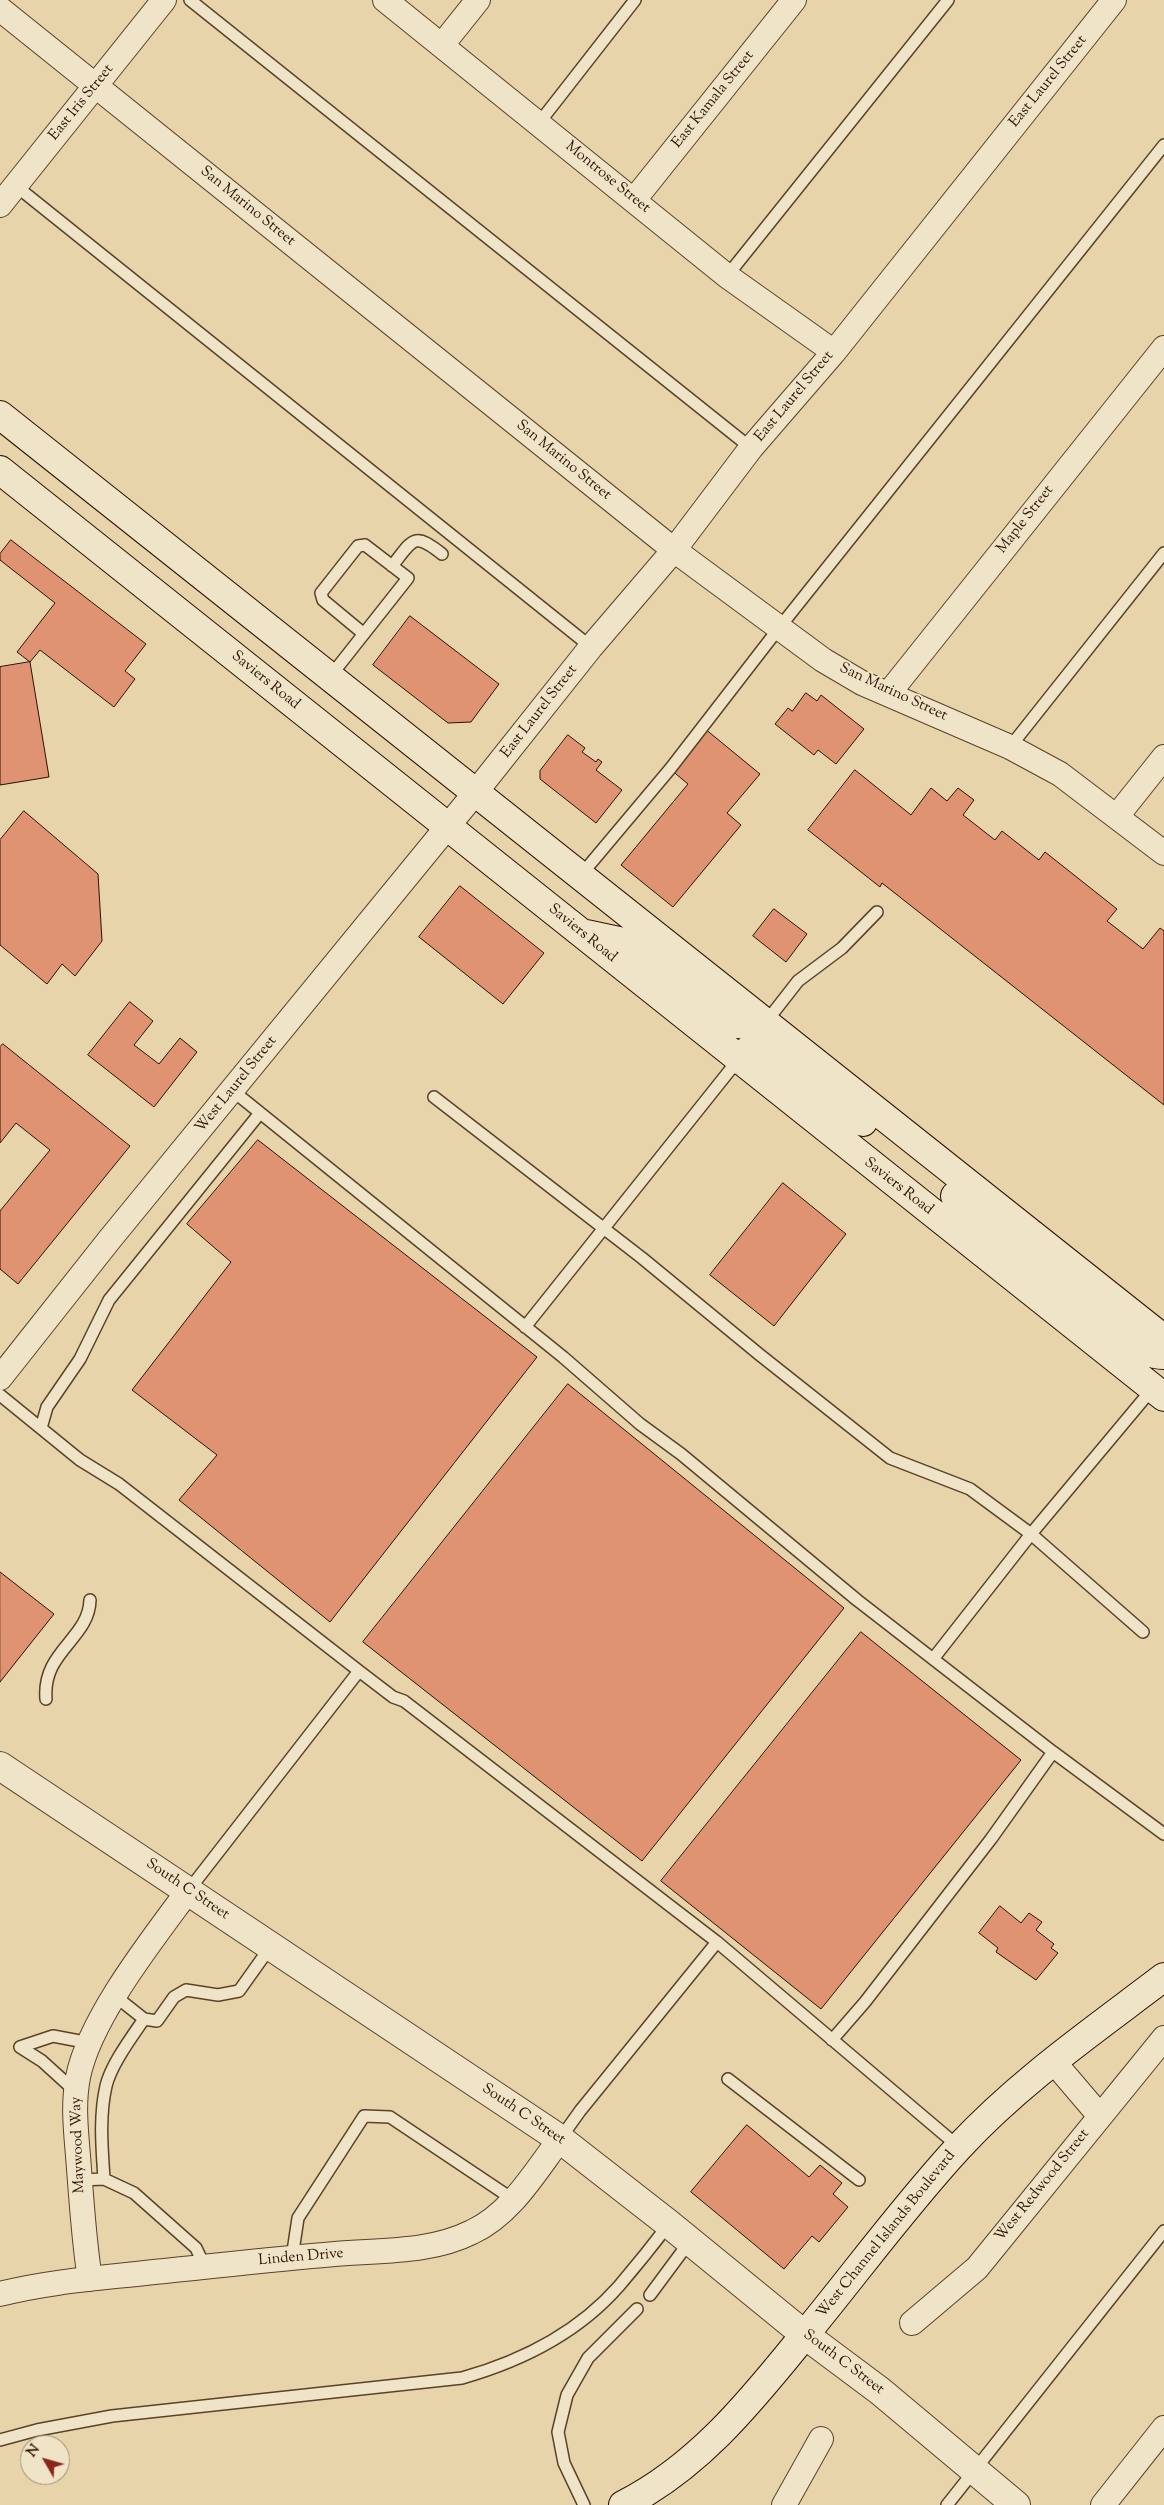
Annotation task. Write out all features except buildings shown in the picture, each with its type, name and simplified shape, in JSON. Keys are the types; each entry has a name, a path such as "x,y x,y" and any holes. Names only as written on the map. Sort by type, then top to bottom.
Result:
{"main road":[{"path":"0,415 1164,1339"},
{"name":"Saviers Road","path":"0,470 448,826 738,1060 1160,1391"},
{"path":"580,932 628,943 714,1013 731,1023 747,1025 766,1022"},
{"path":"738,1060 747,1051 761,1050 777,1058 861,1121 1000,1234 1044,1243"},
{"path":"973,1246 1029,1265 1125,1342 1147,1351 1164,1355"},
{"name":"South C Street","path":"0,1766 560,2139 669,2224 805,2335 880,2391 1016,2505"},
{"name":"West Channel Islands Boulevard","path":"623,2505 676,2472 712,2442 744,2410 912,2202 959,2147 1007,2100 1054,2061 1164,1978"}],"street":[{"name":"East Iris Street","path":"0,205 164,0"},
{"name":"Montrose Street","path":"385,0 727,276 834,352"},
{"path":"442,45 478,0"},
{"name":"East Kamala Street","path":"634,200 794,0"},
{"name":"East Laurel Street","path":"475,793 591,647 674,550 751,448 834,352 1114,0"},
{"name":"San Marino Street","path":"0,7 674,550 779,628 823,660 862,683 889,693 1010,747 1060,774 1164,854"},
{"name":"Maple Street","path":"889,693 1164,348"},
{"path":"1117,816 1164,757"},
{"name":"West Laurel Street","path":"0,1378 110,1240 475,793"},
{"name":"Maywood Way","path":"90,2279 75,2121 78,2076 90,2043 115,1996 138,1960 188,1891"},
{"name":"West Redwood Street","path":"912,2322 977,2268 1164,2038"},
{"path":"1054,2061 1100,2115"},
{"name":"Linden Drive","path":"0,2294 90,2279 292,2258 407,2250 443,2243 473,2232 494,2218 514,2200 560,2139"},
{"path":"1102,2505 1161,2438"},
{"path":"784,2505 821,2439"}],"lane":[{"path":"0,7 5,0"},
{"path":"190,0 751,448"},
{"path":"538,123 636,0"},
{"path":"727,276 948,0"},
{"path":"581,876 670,769 779,628 1164,145"},
{"path":"16,186 591,647"},
{"path":"392,566 411,542 425,541 442,554"},
{"path":"330,678 408,578 365,545 358,546 321,593 323,600 364,634"},
{"path":"1010,747 1164,553"},
{"path":"766,1022 798,981 842,948 877,912"},
{"path":"525,1327 738,1060"},
{"path":"232,1091 525,1327 640,1424 681,1454 857,1600 1053,1752 1164,1834"},
{"path":"434,1098 604,1228 890,1458 970,1488 1031,1534 1143,1632"},
{"path":"41,1428 47,1407 80,1359 109,1300 260,1113"},
{"path":"933,1659 1031,1534 1160,1391"},
{"path":"0,1395 80,1460 119,1484 393,1697 404,1701 428,1717 717,1942 959,2147"},
{"path":"46,1698 45,1682 51,1665 87,1617 90,1600"},
{"path":"188,1891 359,1671"},
{"path":"832,2040 871,1994 991,1839 1053,1752"},
{"path":"560,2139 580,2110 717,1942"},
{"path":"115,1996 144,2020 157,2021 174,1997 186,1990 218,1996 239,1991 271,1946"},
{"path":"104,2179 101,2125 106,2085 126,2044 144,2020"},
{"path":"76,2092 42,2061 20,2047 53,2036 90,2043"},
{"path":"728,2079 859,2180"},
{"path":"292,2258 298,2218 364,2116 390,2116 514,2200"},
{"path":"80,2180 104,2179 134,2193 196,2248 205,2267"},
{"path":"0,2440 37,2430 112,2416 462,2378 498,2368 527,2355 559,2337 588,2316 618,2288 669,2224"},
{"path":"947,2505 1164,2231"},
{"path":"650,2295 690,2241"},
{"path":"584,2505 564,2463 558,2432 567,2395 588,2358 637,2309"}]}
